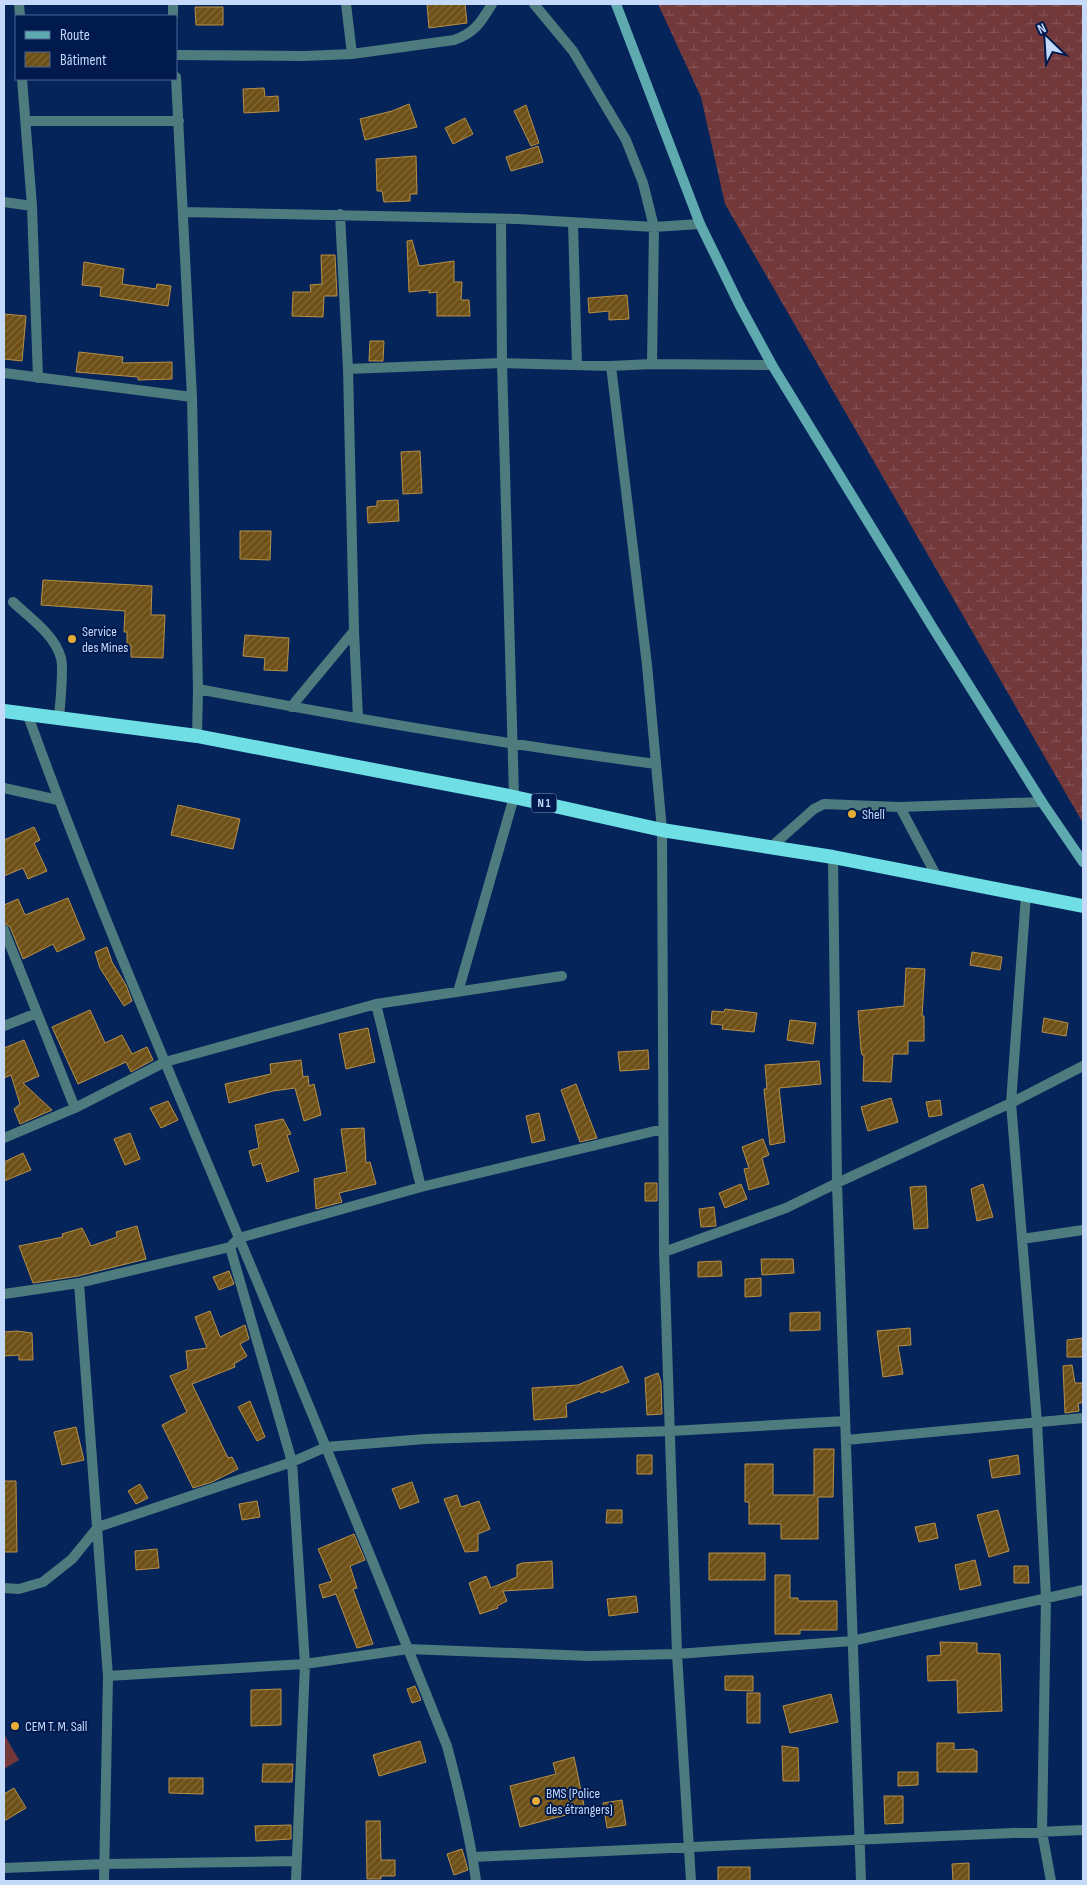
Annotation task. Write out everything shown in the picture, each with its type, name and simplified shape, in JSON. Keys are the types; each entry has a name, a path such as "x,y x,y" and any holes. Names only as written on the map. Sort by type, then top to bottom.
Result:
{"highway":[{"name":"N 1","path":"4,711 197,736 514,797 662,830 833,857 1083,906"}],"main road":[{"path":"616,4 700,224 740,306 772,365 933,628 1042,802 1083,862"}],"street":[{"path":"346,4 352,54"},
{"path":"178,55 304,56 352,54 454,40 468,35 482,21 492,4"},
{"path":"534,4 573,51 626,140 643,183 654,227 652,364"},
{"path":"22,80 27,121 32,206 38,378"},
{"path":"176,80 192,397 198,689 197,736"},
{"path":"27,121 179,121"},
{"path":"4,202 32,206"},
{"path":"183,212 518,219 654,227 700,224"},
{"path":"340,214 348,369 354,631 358,718"},
{"path":"458,992 514,797 502,363 501,220"},
{"path":"574,223 577,365"},
{"path":"348,369 502,363 611,366 652,364 772,365"},
{"path":"611,366 647,665 662,830 664,1252 678,1654 691,1881"},
{"path":"4,373 192,397"},
{"path":"13,602 45,632 54,643 62,659 59,718"},
{"path":"291,707 354,631"},
{"path":"198,689 358,718 656,764"},
{"path":"26,713 58,800 326,1447 447,1746 461,1797 476,1881"},
{"path":"4,788 58,800"},
{"path":"771,847 814,809 824,804 900,807 1042,802"},
{"path":"900,807 937,877"},
{"path":"833,857 837,1182 861,1881"},
{"path":"1026,895 1011,1103 1037,1422 1046,1598 1042,1832 1051,1881"},
{"path":"4,930 76,1108"},
{"path":"4,1138 76,1108 165,1062 376,1004 562,976"},
{"path":"376,1004 421,1187"},
{"path":"4,1026 37,1013"},
{"path":"664,1252 786,1208 837,1182 1011,1103 1083,1066"},
{"path":"4,1294 79,1283 230,1247 239,1238 421,1187 663,1129"},
{"path":"1022,1240 1083,1230"},
{"path":"230,1247 292,1462 305,1664 296,1881"},
{"path":"79,1283 108,1676 104,1881"},
{"path":"846,1440 1083,1418"},
{"path":"4,1588 19,1589 43,1582 72,1559 98,1527 292,1462 326,1447 425,1439 671,1431 845,1421"},
{"path":"108,1676 305,1664 408,1649 589,1656 678,1654 852,1641 1083,1590"},
{"path":"473,1857 690,1848 859,1838 1083,1830"},
{"path":"4,1868 105,1864 296,1861"}],"green space":[{"path":"658,4 1083,4 1083,823 725,204 701,97"},
{"path":"4,1734 19,1760 4,1769"}],"building":[{"path":"427,4 465,4 467,23 429,28"},
{"path":"195,7 223,7 223,25 196,25"},
{"path":"264,88 265,97 278,96 279,111 244,113 243,89"},
{"path":"409,104 417,127 365,140 360,119 392,111"},
{"path":"526,105 539,143 531,146 514,111"},
{"path":"465,118 473,134 453,144 445,128"},
{"path":"538,146 543,162 511,171 506,157"},
{"path":"416,156 417,194 410,194 410,201 384,202 382,191 377,191 376,159"},
{"path":"412,240 419,266 454,261 454,282 462,282 461,300 469,300 470,316 437,316 437,292 429,293 429,290 409,292 407,241"},
{"path":"321,255 335,255 337,296 324,296 323,317 292,316 293,292 311,292 310,285 322,284"},
{"path":"84,262 124,269 122,284 156,289 157,284 171,286 168,306 100,296 101,287 82,285"},
{"path":"627,295 629,319 609,320 609,311 589,313 588,298"},
{"path":"4,314 26,316 22,361 4,359"},
{"path":"370,341 384,341 383,361 369,361"},
{"path":"79,352 123,357 122,363 172,362 172,379 138,380 138,377 76,372"},
{"path":"420,451 422,493 403,494 401,452"},
{"path":"398,500 399,521 368,523 367,507 377,506 377,501"},
{"path":"240,531 271,531 270,560 240,559"},
{"path":"43,580 152,586 151,615 165,615 163,658 131,657 131,645 127,645 127,632 124,632 125,611 41,605"},
{"path":"245,635 289,638 287,671 264,670 265,658 243,656"},
{"path":"178,805 240,819 233,849 171,835"},
{"path":"34,827 40,840 34,843 47,871 28,879 23,868 4,876 4,840"},
{"path":"68,898 85,939 57,952 53,944 23,959 10,927 4,923 4,905 18,899 25,915"},
{"path":"107,947 112,962 126,985 132,1001 124,1006 100,968 95,952"},
{"path":"972,952 1002,957 1000,970 970,965"},
{"path":"906,968 925,969 922,1016 924,1016 924,1041 908,1041 908,1054 893,1054 891,1082 863,1081 864,1055 862,1055 861,1050 858,1011 904,1006"},
{"path":"725,1009 757,1013 754,1032 722,1029 723,1025 711,1024 712,1011 724,1012"},
{"path":"90,1010 105,1043 122,1035 132,1054 147,1047 153,1060 131,1072 126,1062 78,1084 52,1027"},
{"path":"1044,1018 1068,1023 1066,1036 1042,1032"},
{"path":"790,1020 816,1023 813,1044 787,1040"},
{"path":"368,1028 375,1062 346,1069 339,1034"},
{"path":"24,1040 39,1076 23,1083 52,1110 20,1124 14,1109 20,1104 11,1075 4,1078 4,1048"},
{"path":"648,1050 649,1069 620,1071 618,1052"},
{"path":"301,1060 303,1077 308,1076 309,1086 314,1084 321,1115 304,1121 295,1088 273,1091 229,1103 225,1084 271,1074 270,1064"},
{"path":"819,1061 821,1084 779,1088 785,1142 770,1145 764,1089 767,1089 765,1065"},
{"path":"576,1084 597,1138 580,1142 561,1090"},
{"path":"891,1098 898,1122 868,1131 861,1107"},
{"path":"940,1100 942,1115 929,1117 926,1102"},
{"path":"168,1101 178,1120 161,1128 150,1108"},
{"path":"539,1113 545,1140 532,1143 526,1116"},
{"path":"283,1119 291,1134 287,1135 299,1171 267,1182 261,1163 253,1166 249,1151 259,1148 255,1125"},
{"path":"364,1128 366,1163 370,1162 376,1184 339,1193 342,1202 316,1209 314,1179 347,1172 341,1129"},
{"path":"130,1133 140,1159 125,1165 114,1139"},
{"path":"763,1139 769,1155 762,1158 769,1184 749,1190 744,1169 749,1168 742,1147"},
{"path":"23,1153 31,1170 4,1181 4,1162"},
{"path":"645,1183 657,1183 657,1201 645,1201"},
{"path":"741,1184 747,1199 725,1208 719,1193"},
{"path":"983,1184 993,1217 977,1221 971,1189"},
{"path":"926,1186 928,1228 914,1229 910,1187"},
{"path":"714,1207 716,1226 701,1227 699,1209"},
{"path":"137,1226 146,1259 78,1276 33,1283 19,1246 63,1237 62,1234 82,1228 91,1246 117,1237 116,1232"},
{"path":"761,1259 793,1259 794,1273 762,1275"},
{"path":"721,1261 722,1276 698,1277 698,1262"},
{"path":"229,1271 234,1284 219,1290 213,1277"},
{"path":"761,1278 761,1296 745,1297 745,1279"},
{"path":"210,1311 220,1337 245,1325 249,1339 240,1344 247,1356 234,1364 235,1367 192,1384 228,1458 232,1457 238,1469 212,1482 193,1488 162,1425 187,1412 170,1376 188,1369 186,1351 207,1348 195,1317"},
{"path":"820,1312 820,1330 790,1331 790,1313"},
{"path":"910,1328 911,1345 898,1346 903,1374 883,1377 877,1331"},
{"path":"4,1332 32,1333 33,1360 19,1360 19,1355 4,1356"},
{"path":"1083,1338 1083,1357 1067,1357 1067,1340"},
{"path":"1072,1365 1075,1383 1083,1383 1083,1403 1078,1403 1079,1411 1065,1413 1063,1366"},
{"path":"622,1366 629,1382 566,1404 567,1417 534,1420 532,1388 578,1385"},
{"path":"658,1373 661,1382 662,1414 647,1415 645,1378"},
{"path":"250,1401 265,1437 257,1441 238,1407"},
{"path":"76,1427 84,1460 62,1465 54,1432"},
{"path":"814,1449 834,1449 833,1497 818,1497 818,1539 781,1539 781,1524 749,1524 749,1502 745,1502 745,1464 773,1464 773,1495 814,1495"},
{"path":"637,1455 652,1455 652,1474 637,1474"},
{"path":"1018,1455 1020,1474 992,1478 989,1460"},
{"path":"4,1481 16,1481 17,1552 4,1552"},
{"path":"412,1482 419,1502 400,1509 392,1489"},
{"path":"140,1484 148,1498 136,1504 128,1491"},
{"path":"457,1495 461,1507 479,1501 490,1529 478,1534 478,1551 465,1552 444,1499"},
{"path":"257,1501 260,1517 242,1520 239,1504"},
{"path":"607,1510 622,1510 622,1523 606,1523"},
{"path":"998,1510 1009,1551 989,1557 977,1515"},
{"path":"935,1523 938,1538 919,1542 915,1527"},
{"path":"354,1534 365,1560 350,1566 357,1588 353,1589 373,1644 357,1648 336,1594 323,1598 319,1585 332,1581 318,1549"},
{"path":"157,1549 159,1568 136,1570 135,1551"},
{"path":"709,1553 765,1553 765,1580 709,1580"},
{"path":"975,1560 981,1585 960,1590 955,1565"},
{"path":"552,1561 553,1588 503,1591 507,1601 497,1606 498,1608 480,1614 469,1583 486,1576 491,1588 517,1577 517,1565"},
{"path":"1014,1566 1028,1566 1029,1583 1014,1583"},
{"path":"775,1575 790,1575 790,1598 798,1598 798,1601 837,1601 837,1630 800,1630 800,1634 775,1634"},
{"path":"636,1596 638,1612 609,1616 607,1599"},
{"path":"940,1642 977,1643 977,1653 1000,1654 1002,1711 958,1713 957,1680 928,1681 927,1656 941,1655"},
{"path":"725,1676 753,1676 753,1691 725,1690"},
{"path":"415,1686 421,1700 412,1703 407,1689"},
{"path":"281,1689 281,1725 251,1726 251,1690"},
{"path":"747,1693 760,1693 760,1723 747,1723"},
{"path":"831,1694 838,1722 790,1733 783,1706"},
{"path":"420,1741 426,1762 379,1776 373,1755"},
{"path":"937,1743 954,1743 954,1750 974,1749 974,1751 977,1751 977,1772 937,1772"},
{"path":"782,1746 798,1748 799,1781 783,1781"},
{"path":"574,1757 585,1810 520,1827 510,1786 556,1774 553,1763"},
{"path":"263,1764 293,1764 292,1782 262,1782"},
{"path":"898,1772 918,1772 918,1785 898,1786"},
{"path":"169,1778 203,1778 203,1794 169,1793"},
{"path":"14,1788 26,1808 4,1821 4,1794"},
{"path":"884,1796 903,1796 903,1823 885,1824"},
{"path":"622,1800 626,1825 607,1828 603,1803"},
{"path":"366,1821 380,1821 381,1860 395,1860 395,1876 367,1879"},
{"path":"291,1825 291,1839 256,1841 255,1826"},
{"path":"462,1849 468,1870 454,1875 447,1854"},
{"path":"969,1863 969,1881 953,1881 952,1864"},
{"path":"718,1867 750,1867 750,1881 718,1881"}],"place":[{"name":"Service des Mines","path":"72,639"},
{"name":"Shell","path":"852,814"},
{"name":"CEM T. M. Sall","path":"15,1726"},
{"name":"BMS (Police des étrangers)","path":"536,1801"}]}
